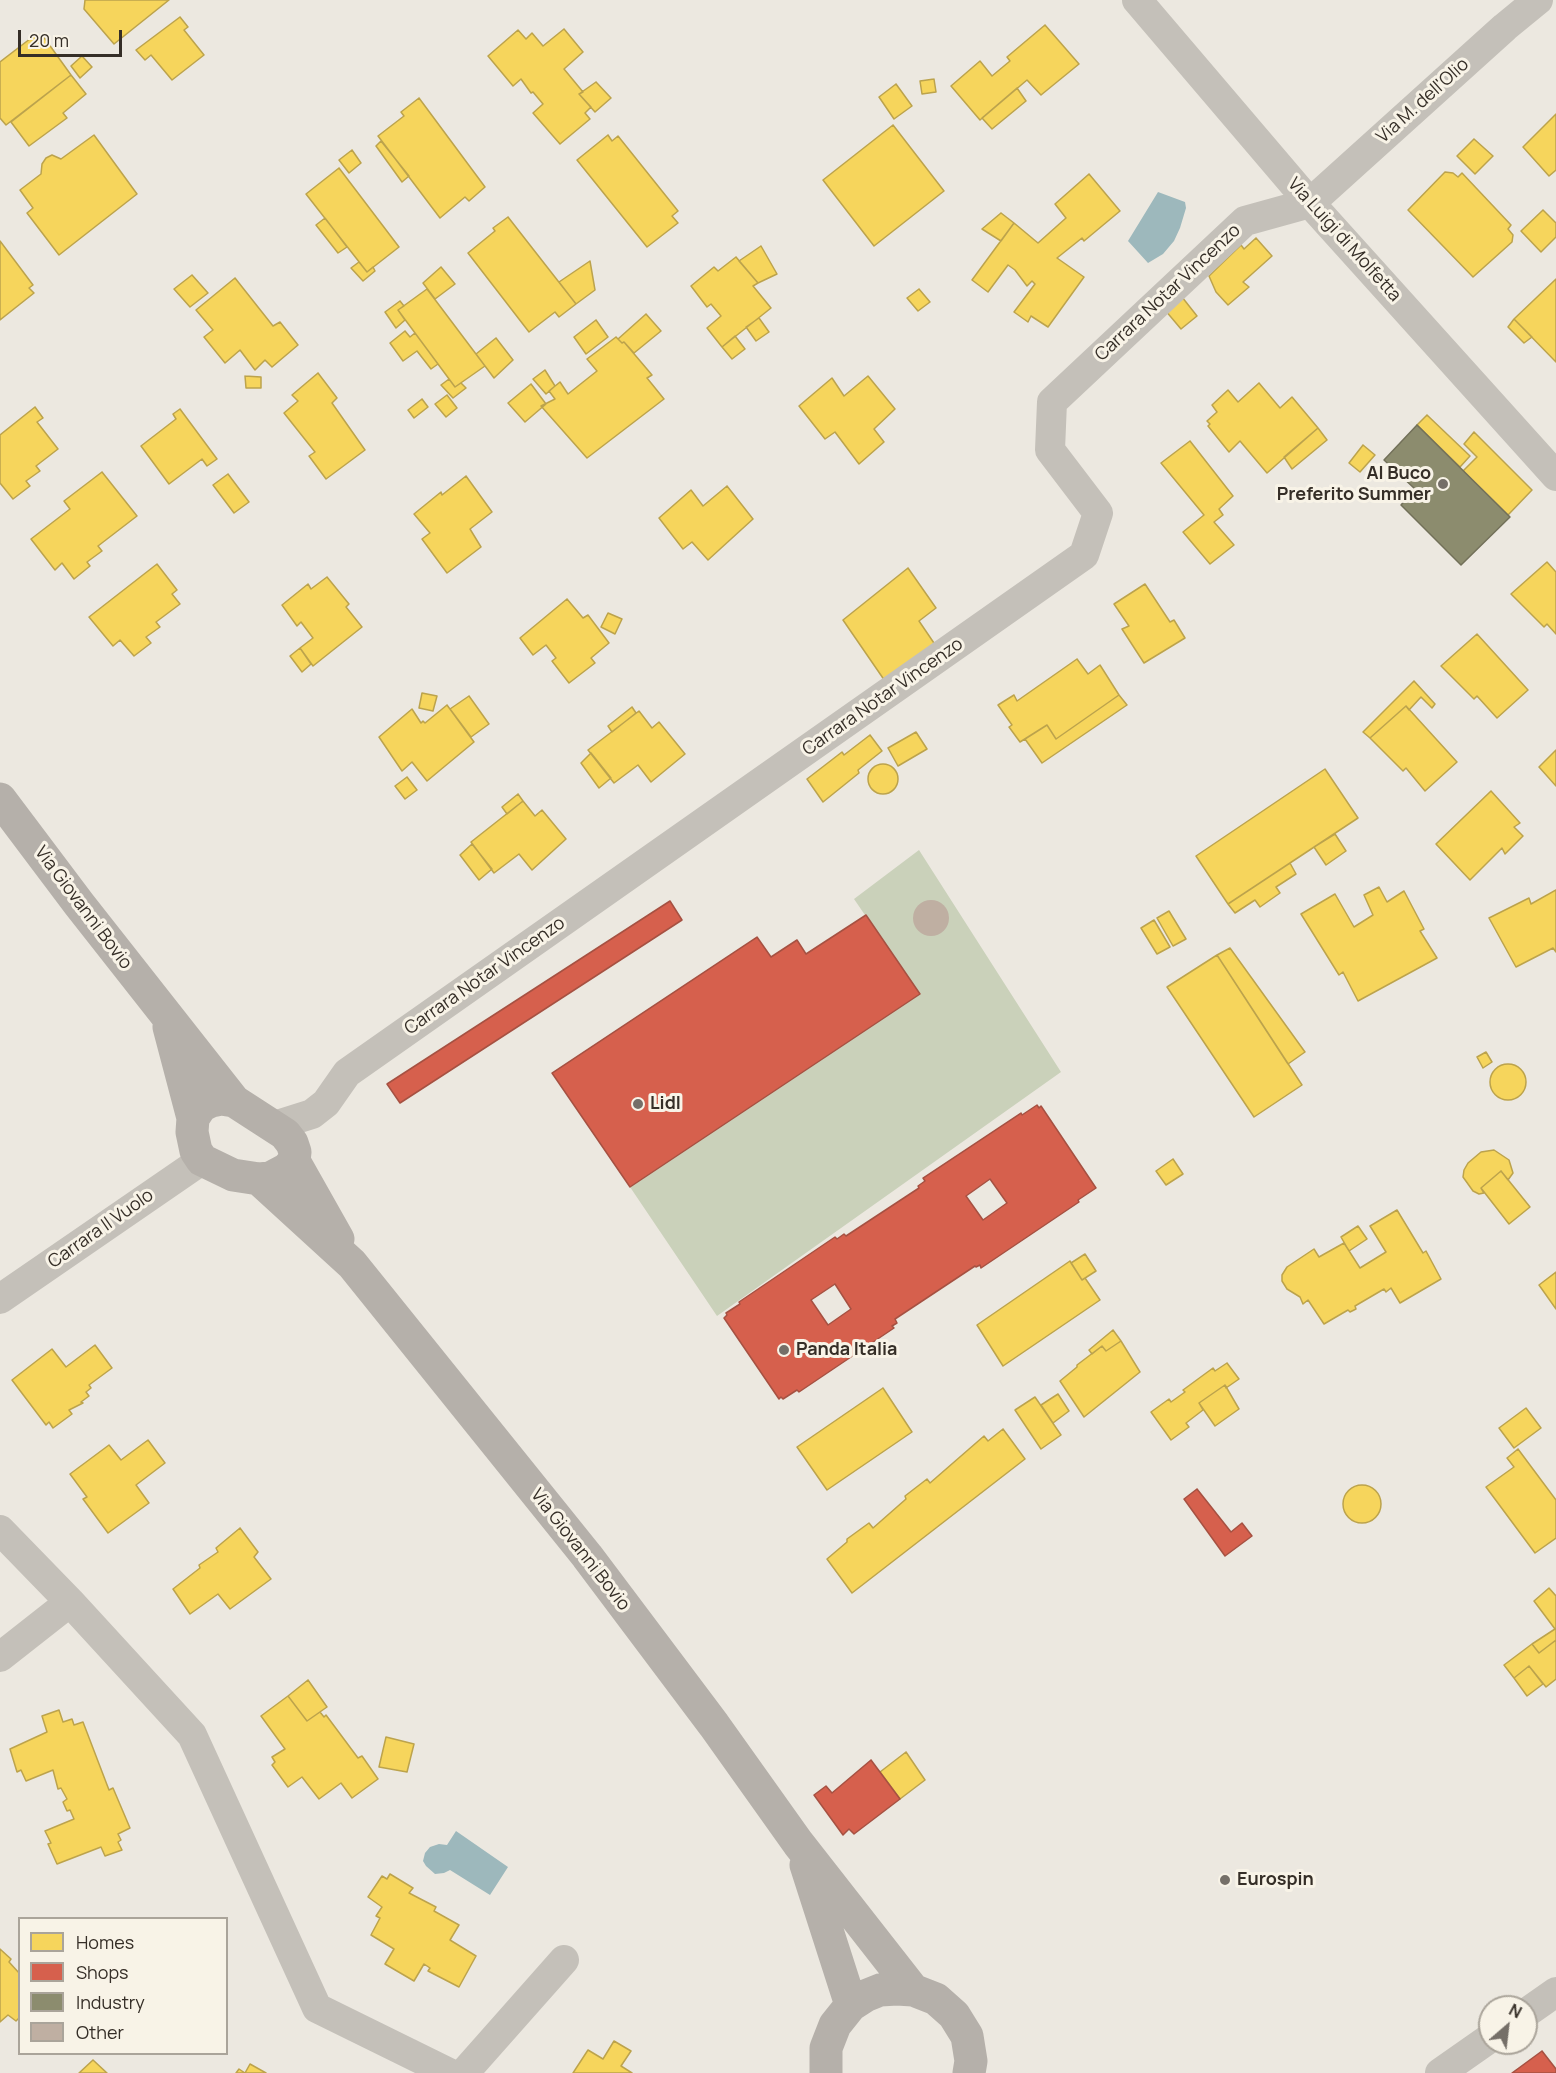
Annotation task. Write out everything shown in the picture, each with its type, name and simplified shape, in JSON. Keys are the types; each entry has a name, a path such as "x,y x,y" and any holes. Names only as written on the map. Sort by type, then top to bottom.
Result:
{"main road":[{"name":"Via Giovanni Bovio","path":"0,799 79,904 234,1101"},
{"path":"166,1016 193,1118 192,1132 196,1151 202,1160 233,1175 259,1179 280,1174 294,1161"},
{"path":"193,1118 201,1106 211,1101 221,1099 234,1101 285,1134 292,1143 295,1152 294,1161 352,1264"},
{"path":"259,1179 352,1264"},
{"name":"Via Giovanni Bovio","path":"352,1264 587,1556 714,1725 798,1843 913,1990"},
{"name":"Via Giovanni Bovio","path":"798,1843 851,2005"},
{"name":"Via Giovanni Bovio","path":"826,2073 826,2048 835,2025 851,2005 880,1990 897,1989 913,1990 936,1999 954,2015 967,2036 971,2061 969,2073"}],"street":[{"name":"Via Luigi di Molfetta","path":"1137,0 1310,203 1556,476"},
{"name":"Via M. dell'Olio","path":"1310,203 1538,0"},
{"name":"Carrara Notar Vincenzo","path":"274,1126 312,1114 326,1103 347,1073 1084,555 1098,513 1050,450 1052,402 1245,221 1310,203"},
{"name":"Carrara Il Vuolo","path":"0,1299 202,1160"},
{"path":"0,1530 70,1602 192,1735 317,2008 449,2073"},
{"path":"0,1657 70,1602"},
{"path":"464,2073 564,1960"},
{"path":"1538,2005 1556,1992"},
{"path":"1440,2073 1478,2046"}],"green space":[{"path":"919,850 1061,1072 717,1316 630,1187 919,994 854,899"}],"water":[{"path":"1158,192 1185,202 1186,208 1174,241 1163,254 1148,263 1128,241"},
{"path":"456,1831 508,1867 490,1895 450,1870 435,1874 423,1861 430,1847 439,1844 447,1845"}],"building: Homes":[{"path":"85,0 169,0 114,44 84,9"},
{"path":"180,17 188,27 184,30 204,55 172,80 151,55 145,60 136,50"},
{"path":"1045,25 1079,64 1041,95 1027,80 980,120 951,86 980,61 992,76 1010,61 1007,57"},
{"path":"564,29 583,52 564,69 583,92 579,94 591,107 585,113 590,119 560,144 533,113 543,104 521,79 513,86 488,56 518,30 526,39 532,33 543,46"},
{"path":"35,35 43,36 71,75 6,125 0,118 0,62"},
{"path":"82,56 92,67 80,78 71,66"},
{"path":"71,75 86,94 63,113 67,118 29,146 11,122"},
{"path":"934,79 936,92 922,94 920,81"},
{"path":"596,82 611,98 595,112 579,94"},
{"path":"896,84 912,106 894,119 879,97"},
{"path":"1017,88 1026,101 992,129 982,118"},
{"path":"419,98 485,187 469,201 465,197 440,218 378,136 404,116 401,112"},
{"path":"1556,114 1556,170 1549,176 1523,147"},
{"path":"893,125 944,191 874,246 823,180"},
{"path":"94,135 137,194 59,255 27,213 33,208 20,190 41,174 42,164 46,158 52,155 61,159"},
{"path":"608,135 612,141 618,136 678,211 672,216 678,223 647,247 577,160"},
{"path":"1474,139 1493,156 1475,174 1457,156"},
{"path":"381,141 409,176 402,182 376,146"},
{"path":"352,150 361,163 349,173 339,160"},
{"path":"339,168 399,247 367,272 306,194"},
{"path":"1445,172 1453,173 1458,177 1462,173 1511,225 1508,229 1513,235 1512,242 1473,277 1408,210"},
{"path":"1089,174 1120,211 1084,241 1082,238 1057,258 1084,277 1048,327 1031,316 1028,322 1014,312 1035,284 1032,281 1027,286 1015,270 1008,265 988,292 972,280 1014,223 1038,243 1066,218 1055,204"},
{"path":"1543,210 1556,223 1556,237 1541,252 1521,231"},
{"path":"1001,213 1014,223 1001,241 982,229"},
{"path":"508,217 576,304 559,317 555,312 529,332 468,253 495,231 493,228"},
{"path":"325,218 347,247 338,253 316,225"},
{"path":"1256,238 1272,256 1243,282 1249,287 1228,305 1216,292 1209,276 1241,245 1244,249"},
{"path":"0,241 33,285 29,288 34,293 0,320"},
{"path":"761,246 777,274 758,283 739,261"},
{"path":"736,257 758,283 753,286 771,308 722,347 707,328 721,316 711,304 707,307 691,286 714,267 718,271"},
{"path":"590,261 595,290 576,304 559,282"},
{"path":"359,262 367,272 373,267 375,271 363,281 351,268"},
{"path":"441,267 455,284 435,299 423,283"},
{"path":"192,275 208,293 190,307 174,289"},
{"path":"235,278 273,326 280,322 298,345 272,367 265,360 255,370 240,350 225,363 204,337 213,330 196,310"},
{"path":"1556,279 1556,362 1514,319"},
{"path":"427,289 485,366 455,387 398,310"},
{"path":"919,289 930,302 918,311 907,298"},
{"path":"1182,297 1197,316 1181,329 1165,310"},
{"path":"400,301 404,306 398,310 405,320 396,328 385,312"},
{"path":"646,314 661,331 634,353 618,339"},
{"path":"759,318 769,332 756,341 746,327"},
{"path":"1514,319 1532,337 1524,343 1508,327"},
{"path":"596,320 608,337 586,354 574,337"},
{"path":"405,331 410,337 415,333 438,364 431,369 417,351 403,361 390,343"},
{"path":"735,336 745,349 732,359 722,347"},
{"path":"616,337 622,343 624,342 652,375 647,378 664,399 587,458 541,406 555,399 549,391 560,382 568,394 597,371 587,359"},
{"path":"496,338 513,360 494,378 476,354"},
{"path":"545,370 555,386 546,394 533,379"},
{"path":"318,373 337,398 332,403 365,450 326,479 309,456 315,452 284,413 298,401 292,395"},
{"path":"245,376 261,377 261,388 246,388"},
{"path":"868,376 895,409 874,429 884,442 859,464 835,432 825,439 799,406 832,378 844,396"},
{"path":"449,379 455,387 461,383 466,388 453,398 441,385"},
{"path":"1259,383 1280,408 1292,397 1318,428 1267,473 1240,441 1229,452 1208,426 1210,424 1207,421 1217,412 1212,405 1228,390 1238,402"},
{"path":"531,384 546,404 525,422 508,403"},
{"path":"447,395 457,408 446,417 435,404"},
{"path":"422,399 428,407 414,418 408,410"},
{"path":"35,407 43,418 37,422 58,449 36,466 40,471 26,481 30,486 13,499 0,483 0,435"},
{"path":"180,409 217,459 207,466 202,459 169,484 141,446 176,419 173,414"},
{"path":"1427,415 1470,456 1460,467 1417,425"},
{"path":"1318,428 1327,440 1292,469 1284,457"},
{"path":"1474,432 1532,490 1508,515 1463,471 1477,457 1464,444"},
{"path":"1190,441 1233,496 1219,509 1223,515 1214,522 1234,545 1210,564 1183,532 1204,515 1161,463"},
{"path":"1363,445 1375,455 1360,472 1349,463"},
{"path":"102,472 137,516 98,546 102,551 87,562 90,566 74,579 62,563 55,570 31,539 70,509 64,501"},
{"path":"228,474 249,502 234,513 213,485"},
{"path":"466,476 492,512 470,529 481,547 447,573 422,539 430,533 414,514 441,492 442,495"},
{"path":"727,486 753,519 708,560 692,542 683,549 659,518 691,490 703,506"},
{"path":"1547,562 1556,572 1556,634 1547,624 1544,627 1511,594"},
{"path":"157,564 177,590 172,594 180,604 156,622 160,627 146,637 151,643 134,656 120,640 113,646 89,617"},
{"path":"908,568 936,608 919,621 936,646 887,684 843,620"},
{"path":"327,577 349,604 346,607 362,627 313,666 300,648 313,638 301,622 297,626 282,605 308,584 311,589"},
{"path":"1145,584 1170,622 1174,620 1185,638 1144,663 1122,629 1129,626 1114,604"},
{"path":"567,599 583,618 588,615 609,643 591,658 595,663 569,683 552,661 556,658 546,645 533,655 520,638"},
{"path":"608,613 622,619 615,634 601,627"},
{"path":"1477,634 1528,690 1497,718 1477,696 1474,699 1441,666"},
{"path":"300,648 311,664 302,672 290,656"},
{"path":"1077,659 1088,674 1100,665 1119,695 1056,739 1047,725 1020,742 1009,727 1012,725 998,705 1014,695 1017,701"},
{"path":"1414,681 1435,704 1432,708 1421,697 1409,710 1406,706 1370,738 1363,732"},
{"path":"422,693 437,696 433,711 419,708"},
{"path":"1119,695 1127,705 1042,763 1025,739 1047,725 1056,739"},
{"path":"469,696 489,724 471,737 450,709"},
{"path":"447,705 474,742 427,781 412,762 402,771 379,737 412,709 421,723 423,721 425,723"},
{"path":"1406,706 1457,762 1425,791 1406,768 1403,771 1370,738"},
{"path":"632,707 636,713 612,732 608,726"},
{"path":"639,711 652,728 659,722 685,754 651,782 638,765 614,783 588,750"},
{"path":"916,732 927,749 898,766 888,748"},
{"path":"870,735 882,751 823,802 807,779 842,752 844,755"},
{"path":"1556,750 1556,786 1539,767"},
{"path":"591,753 611,778 599,788 581,763"},
{"path":"883,764 889,765 897,773 897,785 889,793 883,794 877,793 869,785 868,779 869,773 877,765"},
{"path":"1325,769 1358,818 1228,904 1196,856"},
{"path":"407,777 417,790 405,799 395,786"},
{"path":"1491,791 1520,823 1514,827 1523,836 1505,854 1502,848 1470,880 1436,844"},
{"path":"518,794 523,801 507,814 502,807"},
{"path":"523,801 535,816 542,810 566,839 532,870 519,854 494,873 471,842"},
{"path":"1335,834 1346,851 1326,865 1314,847"},
{"path":"472,844 492,869 479,880 460,855"},
{"path":"1290,863 1296,874 1276,887 1280,893 1260,907 1255,900 1235,913 1228,904"},
{"path":"1379,887 1387,902 1404,891 1424,929 1420,931 1437,958 1358,1001 1343,972 1339,975 1301,914 1335,894 1354,927 1373,915 1364,895"},
{"path":"1556,890 1556,952 1553,948 1516,967 1489,918 1529,898 1531,904"},
{"path":"1169,911 1186,939 1173,946 1157,918"},
{"path":"1154,920 1170,947 1157,954 1141,928"},
{"path":"1230,948 1305,1052 1288,1064 1217,955"},
{"path":"1217,955 1302,1085 1254,1117 1167,987"},
{"path":"1486,1052 1492,1062 1483,1068 1477,1057"},
{"path":"1508,1064 1521,1069 1526,1082 1521,1095 1508,1100 1495,1095 1490,1082 1495,1069"},
{"path":"1494,1150 1509,1160 1513,1173 1508,1180 1501,1171 1481,1188 1484,1193 1479,1194 1473,1191 1463,1177 1464,1170 1468,1163 1481,1152"},
{"path":"1173,1159 1183,1174 1166,1185 1156,1171"},
{"path":"1501,1171 1530,1207 1509,1224 1481,1188"},
{"path":"1397,1210 1423,1253 1426,1251 1441,1279 1400,1303 1391,1288 1386,1292 1384,1289 1355,1306 1356,1309 1350,1312 1348,1310 1324,1324 1308,1300 1303,1304 1300,1297 1287,1289 1282,1281 1282,1275 1287,1267 1314,1249 1319,1257 1344,1243 1360,1268 1386,1252 1370,1226"},
{"path":"1358,1226 1367,1239 1349,1251 1341,1237"},
{"path":"1085,1254 1096,1271 1082,1280 1071,1263"},
{"path":"1070,1261 1082,1280 1085,1278 1100,1300 1003,1366 977,1325"},
{"path":"1556,1272 1556,1309 1539,1285"},
{"path":"1113,1330 1121,1341 1106,1351 1102,1346 1092,1354 1089,1350"},
{"path":"1121,1341 1140,1372 1084,1417 1060,1381 1102,1346 1106,1351"},
{"path":"95,1345 112,1368 89,1385 91,1388 86,1392 89,1396 81,1402 83,1403 69,1410 72,1414 53,1428 49,1422 46,1425 12,1380 52,1349 66,1367"},
{"path":"1227,1363 1239,1379 1226,1388 1225,1385 1199,1403 1203,1410 1186,1423 1189,1427 1171,1440 1151,1412 1169,1399 1171,1402 1213,1368 1215,1371"},
{"path":"1225,1385 1239,1409 1215,1426 1199,1403"},
{"path":"883,1388 912,1432 827,1490 797,1447"},
{"path":"1058,1394 1069,1411 1053,1423 1041,1405"},
{"path":"1035,1397 1061,1435 1041,1449 1015,1410"},
{"path":"1526,1408 1541,1428 1514,1448 1499,1428"},
{"path":"1003,1429 1025,1459 852,1593 827,1559 847,1542 847,1539 869,1523 873,1528 906,1499 905,1496 927,1479 930,1483 984,1436 988,1441"},
{"path":"148,1440 165,1463 136,1485 149,1503 108,1533 83,1499 87,1497 70,1474 109,1445 121,1460"},
{"path":"1518,1449 1556,1500 1556,1538 1535,1553 1486,1487 1514,1467 1507,1458"},
{"path":"1362,1485 1376,1490 1381,1504 1376,1518 1362,1523 1348,1518 1343,1504 1348,1490"},
{"path":"240,1528 258,1552 254,1557 271,1579 230,1609 218,1594 190,1614 173,1589 200,1568 199,1565 218,1552 216,1548"},
{"path":"1549,1588 1556,1596 1556,1640 1539,1653 1532,1644 1555,1629 1534,1601"},
{"path":"1556,1640 1556,1679 1546,1687 1529,1666 1514,1678 1504,1665 1532,1644 1539,1653"},
{"path":"1529,1666 1543,1684 1527,1696 1514,1678"},
{"path":"308,1680 327,1707 307,1721 288,1696"},
{"path":"288,1696 307,1721 320,1712 324,1717 326,1715 358,1758 362,1756 378,1779 352,1798 341,1783 319,1799 302,1777 288,1787 272,1765 275,1762 272,1757 285,1749 261,1716"},
{"path":"59,1710 63,1722 72,1719 74,1725 83,1722 109,1790 113,1788 130,1828 118,1834 121,1840 118,1842 122,1850 105,1856 101,1847 57,1864 45,1831 74,1819 63,1802 67,1799 61,1788 58,1789 53,1770 26,1781 21,1770 17,1772 10,1749 47,1732 42,1716"},
{"path":"386,1737 414,1744 407,1772 379,1767"},
{"path":"906,1752 925,1780 900,1799 880,1772"},
{"path":"390,1874 413,1888 409,1893 436,1907 434,1911 459,1925 450,1940 476,1956 459,1987 428,1971 430,1968 424,1964 414,1981 385,1964 394,1949 371,1935 380,1918 376,1916 382,1907 368,1897 382,1876 387,1879"},
{"path":"0,1949 11,1959 9,1962 18,1972 18,2019 16,2021 8,2015 0,2022"},
{"path":"614,2041 631,2051 621,2066 632,2073 573,2073 588,2050 603,2059"},
{"path":"93,2060 107,2073 79,2073"},
{"path":"250,2064 266,2073 245,2073"}],"building: Shops":[{"path":"670,901 682,920 400,1103 387,1084"},
{"path":"866,915 920,994 630,1187 552,1073 757,937 771,957 797,940 806,954"},
{"path":"1037,1105 1039,1108 1041,1106 1096,1188 981,1268 980,1265 975,1266 895,1319 897,1323 892,1326 894,1328 799,1392 797,1390 779,1399 724,1318 726,1313 835,1237 837,1239 844,1234 846,1236 919,1188 918,1186 925,1181 923,1178 1021,1113 1022,1115","holes":["990,1179 1007,1203 983,1220 966,1196","835,1284 851,1309 828,1325 811,1300"]},
{"path":"1197,1489 1231,1532 1242,1523 1252,1536 1225,1556 1184,1499"},
{"path":"871,1760 900,1799 854,1834 849,1829 843,1835 814,1795 826,1786 832,1793"},
{"path":"1542,2051 1556,2069 1556,2073 1512,2073 1538,2055"}],"building: Industry":[{"path":"1417,425 1510,517 1461,565 1401,505 1415,489 1384,460"}],"building: Other":[{"path":"931,900 944,905 949,918 944,931 931,936 918,931 913,918 918,905"}],"place":[{"name":"Al Buco Preferito Summer","path":"1443,484"},
{"name":"Lidl","path":"638,1104"},
{"name":"Panda Italia","path":"784,1350"},
{"name":"Eurospin","path":"1225,1880"}]}
